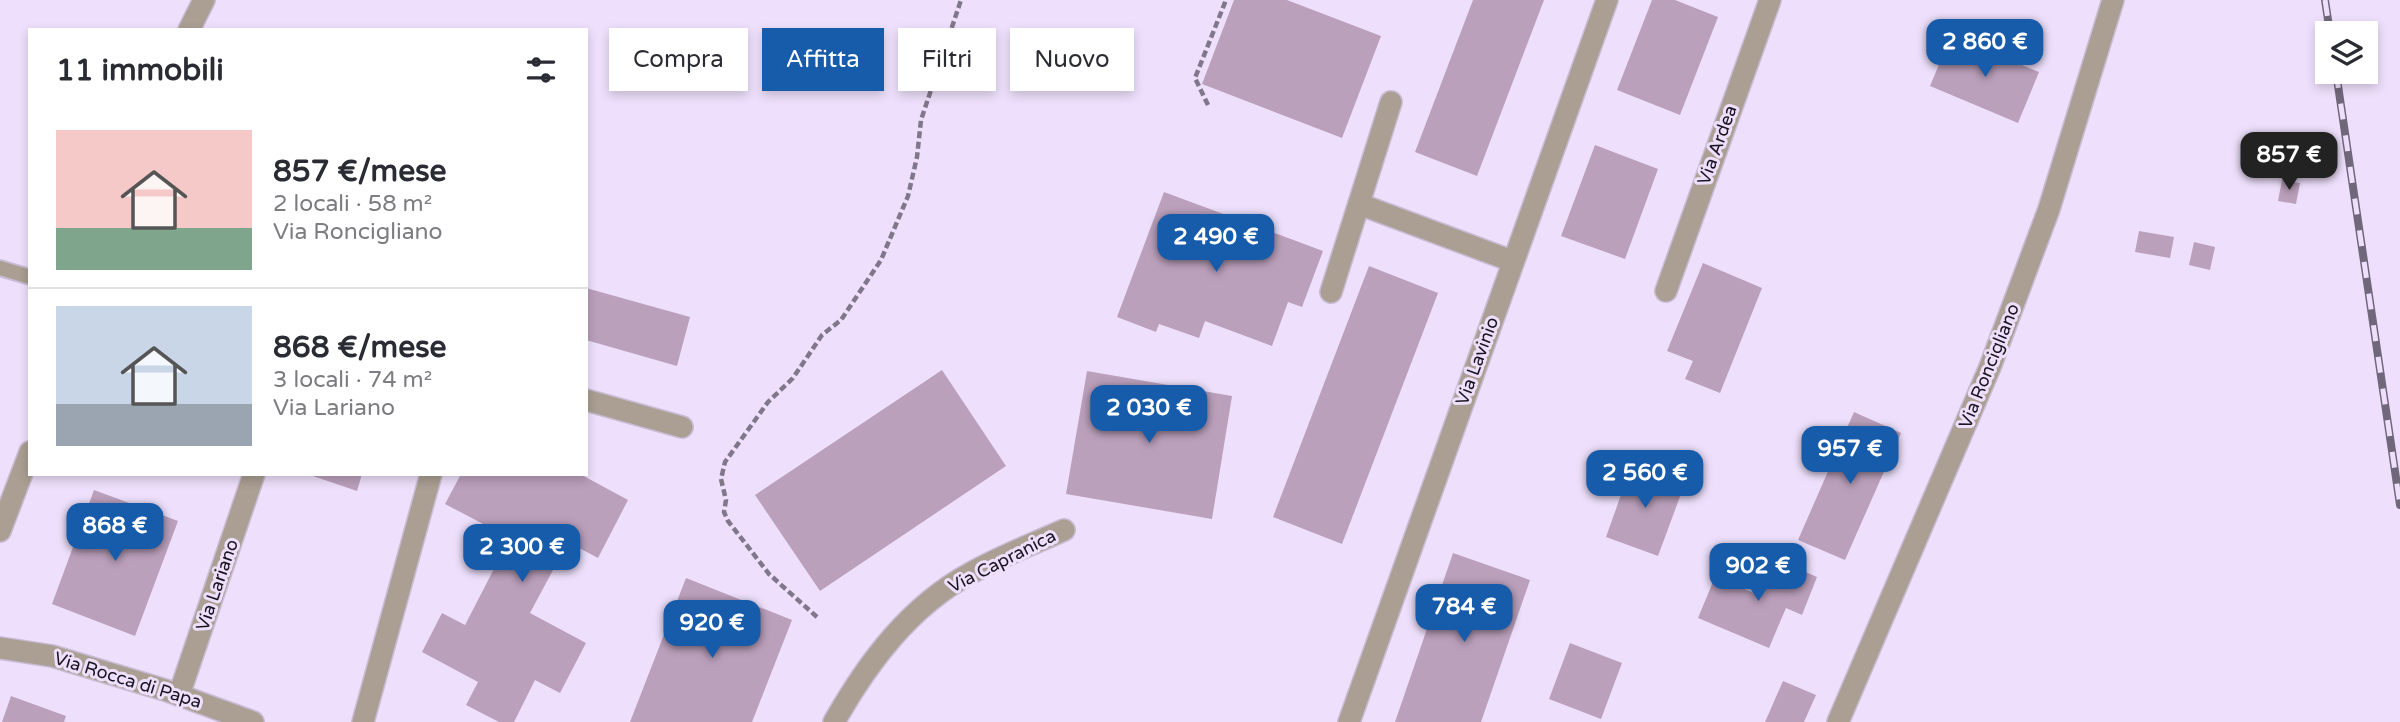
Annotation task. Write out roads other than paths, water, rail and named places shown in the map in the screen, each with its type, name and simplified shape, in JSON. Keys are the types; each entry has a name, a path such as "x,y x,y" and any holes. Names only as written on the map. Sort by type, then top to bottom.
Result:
{"street":[{"path":"190,28 204,0"},
{"name":"Via Lavinio","path":"1349,722 1607,0"},
{"name":"Via Ardea","path":"1666,291 1770,0"},
{"name":"Via Roncigliano","path":"1838,722 1990,367 2049,209 2113,0"},
{"path":"1331,292 1391,102"},
{"path":"1359,204 1512,261"},
{"path":"588,401 682,427"},
{"path":"0,531 28,457"},
{"name":"Via Lariano","path":"179,695 253,476"},
{"path":"363,722 430,476"},
{"name":"Via Capranica","path":"834,722 875,658 898,631 931,600 969,573 1064,530"},
{"name":"Via Rocca di Papa","path":"0,648 52,656 179,695 253,722"}],"lane":[{"path":"0,268 28,276"}],"railway":[{"path":"2325,0 2328,21"},
{"path":"2338,84 2400,505"}]}
